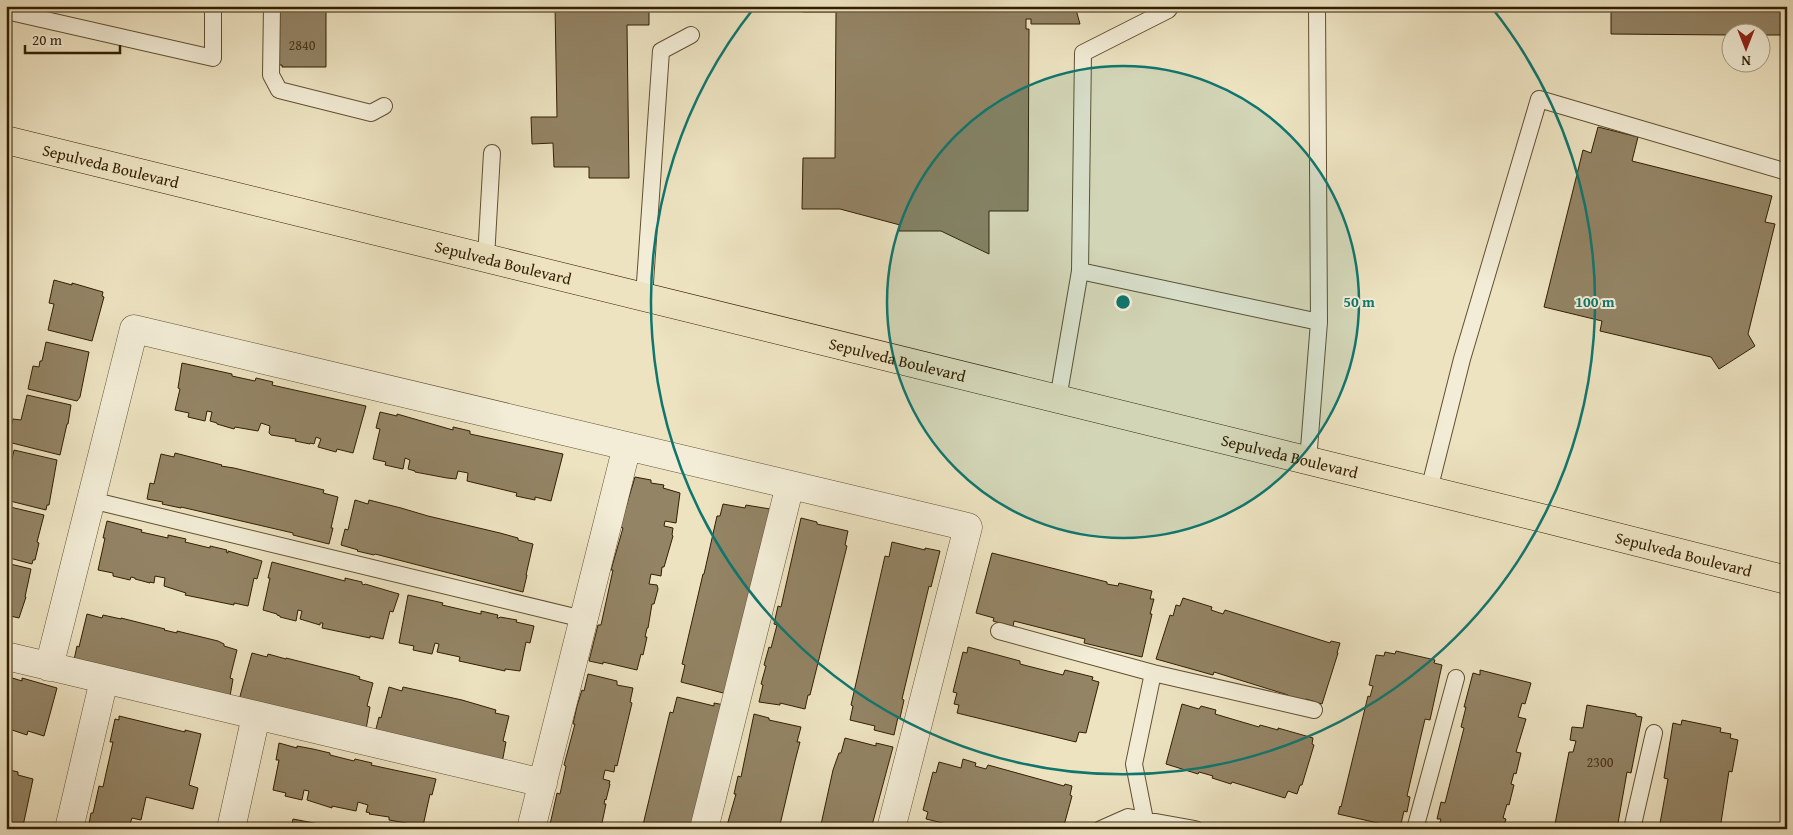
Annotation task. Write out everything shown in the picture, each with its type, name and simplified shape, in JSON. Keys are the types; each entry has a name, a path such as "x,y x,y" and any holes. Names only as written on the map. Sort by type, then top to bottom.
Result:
{"main road":[{"name":"Sepulveda Boulevard","path":"6,140 1429,490 1787,580"}],"street":[{"path":"49,667 134,329 968,527 891,829"},
{"path":"531,829 626,446"},
{"path":"704,829 790,485"},
{"path":"6,656 543,783"},
{"path":"68,829 104,680"},
{"path":"231,829 256,716"}],"lane":[{"path":"6,11 213,58 213,6"},
{"path":"272,6 271,75 280,90 371,113 384,106"},
{"path":"1058,399 1080,272 1083,52 1168,10 1171,6"},
{"path":"1308,461 1319,322 1318,6"},
{"path":"644,297 661,52 691,35"},
{"path":"1429,490 1462,359 1539,99 1787,172"},
{"path":"486,258 492,153"},
{"path":"1080,272 1319,322"},
{"path":"91,500 583,619"},
{"path":"999,631 1153,673 1314,710"},
{"path":"1145,820 1134,764 1153,673"},
{"path":"1415,829 1456,678"},
{"path":"1632,829 1654,733"},
{"path":"1101,829 1128,817 1194,829"}],"building":[{"path":"279,6 326,6 326,67 282,67 282,65 279,65"},
{"path":"555,6 649,6 649,25 627,25 629,178 589,178 589,167 554,167 553,143 532,144 531,117 557,117"},
{"path":"803,6 1075,6 1080,24 1031,24 1031,19 1026,19 1026,29 1029,29 1028,211 989,211 989,254 941,231 899,231 900,225 840,209 802,209 803,158 835,158 836,12 803,12"},
{"path":"1611,6 1787,6 1787,35 1770,35 1770,22 1720,22 1720,35 1611,34"},
{"path":"1598,127 1638,137 1632,161 1772,196 1765,222 1775,224 1748,334 1755,346 1719,369 1711,357 1600,331 1602,321 1544,307 1583,150 1591,153"},
{"path":"54,280 103,292 102,296 104,297 92,341 48,330 54,304 49,303"},
{"path":"46,342 89,352 80,397 77,401 28,389 33,366 39,367"},
{"path":"182,363 255,381 256,378 273,382 272,385 366,406 353,453 337,449 336,452 318,447 321,439 316,437 314,444 310,444 295,441 296,439 271,435 269,433 270,426 261,423 258,431 235,427 234,429 210,421 212,412 207,411 205,421 188,417 189,413 175,410 180,389 178,388"},
{"path":"27,395 71,405 60,455 8,442 13,419 21,420"},
{"path":"380,412 397,416 397,414 453,430 453,427 470,431 470,434 563,454 551,501 535,497 535,500 516,496 517,493 467,481 468,473 458,471 456,479 415,472 408,469 410,460 405,458 403,469 385,465 386,462 373,459 380,429 376,428"},
{"path":"14,450 57,460 49,505 47,505 46,510 6,500 6,475 8,476"},
{"path":"175,453 221,466 324,490 323,493 338,497 329,544 293,535 293,533 147,499 150,483 154,484 161,454 174,457"},
{"path":"635,477 651,480 651,483 664,485 663,488 680,493 676,523 665,521 664,526 673,528 673,536 664,567 662,567 661,576 651,574 649,584 657,585 658,589 654,604 652,604 643,655 641,654 637,670 603,662 603,664 589,661 598,625 601,625 613,570 611,570 623,528 620,527"},
{"path":"355,500 368,504 369,500 500,533 533,544 523,592 357,551 341,545 345,529 348,530"},
{"path":"723,504 745,508 746,505 770,509 764,544 761,544 727,694 681,682 685,665 682,664 703,574 717,516 720,516"},
{"path":"6,506 44,515 37,542 39,543 35,560 33,560 32,564 6,557"},
{"path":"801,518 817,522 817,524 848,531 845,545 847,546 805,709 780,703 780,705 759,702 766,666 764,665 777,625 774,624 778,606 781,607"},
{"path":"107,521 142,530 141,532 168,538 168,535 186,539 185,542 227,550 226,552 228,553 228,551 262,561 257,579 254,578 248,606 185,595 186,593 164,586 165,578 155,576 154,583 150,583 131,577 130,580 113,576 113,573 98,570"},
{"path":"892,542 925,550 925,548 940,551 931,587 929,586 902,699 904,700 900,718 898,717 894,735 874,730 875,726 850,720 853,706 851,705 885,556 889,557"},
{"path":"992,553 1107,582 1107,584 1118,586 1119,583 1152,591 1150,599 1154,599 1150,614 1152,614 1142,657 1084,643 1085,639 1014,621 1013,627 993,621 994,618 976,613"},
{"path":"272,562 345,581 345,578 362,582 364,585 399,594 393,612 390,611 383,639 322,628 323,623 320,623 320,625 300,619 302,611 298,610 296,621 263,610"},
{"path":"6,563 31,569 26,597 19,618 6,615"},
{"path":"408,595 481,614 481,611 498,615 497,618 517,620 516,622 534,626 530,643 526,642 520,671 505,669 505,671 459,661 460,657 437,652 439,644 435,643 432,654 413,650 414,646 399,643"},
{"path":"1183,598 1212,607 1211,610 1223,614 1225,610 1330,643 1331,641 1340,643 1322,704 1306,699 1304,703 1287,698 1288,695 1214,672 1213,675 1156,659 1170,615 1173,616 1176,605 1180,606"},
{"path":"87,614 102,618 103,615 121,618 177,633 177,631 218,641 224,644 224,646 237,650 230,678 233,679 230,696 74,660"},
{"path":"968,647 1020,661 1020,664 1063,675 1065,670 1093,677 1092,680 1099,682 1086,733 1079,732 1076,742 957,713 959,705 954,704 957,693 953,692 963,652 967,653"},
{"path":"1396,651 1435,660 1434,663 1442,665 1430,720 1425,719 1407,796 1410,797 1407,812 1404,811 1400,828 1338,814 1368,696 1370,697 1373,686 1369,685 1376,655 1384,656 1385,652 1395,654"},
{"path":"252,653 267,657 268,654 286,658 354,675 360,677 359,679 373,683 367,706 370,707 366,729 239,700"},
{"path":"1480,670 1531,683 1525,704 1522,703 1518,717 1526,719 1516,752 1521,753 1516,774 1514,773 1511,784 1514,785 1509,805 1507,804 1503,818 1506,819 1503,829 1438,829 1441,819 1437,819 1441,802 1445,803 1464,728 1461,727 1466,707 1464,707 1473,673 1480,675"},
{"path":"588,674 617,681 617,685 633,688 630,702 632,703 617,766 615,765 614,772 605,770 603,779 610,781 610,784 605,799 604,804 606,804 602,823 600,823 598,829 549,829 557,793 560,794 566,766 564,765 575,724 573,724 577,706 582,690 584,691"},
{"path":"6,676 22,681 22,678 57,688 44,736 28,731 27,735 9,729 11,722 6,721"},
{"path":"389,687 402,691 403,687 462,700 496,710 495,713 509,716 503,741 506,742 502,763 375,733"},
{"path":"677,697 714,706 714,703 724,705 695,829 642,829 670,712 673,713"},
{"path":"1182,704 1199,709 1201,706 1216,710 1215,714 1259,727 1260,725 1278,730 1278,728 1313,738 1312,744 1314,745 1302,785 1300,785 1297,794 1288,791 1285,798 1166,764"},
{"path":"1587,705 1636,714 1636,716 1642,717 1631,773 1627,772 1617,829 1554,829 1569,752 1573,752 1576,741 1570,740 1572,727 1583,728"},
{"path":"754,714 769,718 769,720 801,727 797,742 800,742 779,829 726,829 736,794 734,794 738,776 741,777"},
{"path":"119,716 201,734 189,785 198,788 193,809 146,797 141,820 132,818 129,827 136,829 88,829 99,786 103,787 113,742 110,742 115,719 119,720"},
{"path":"1682,720 1721,728 1720,732 1731,734 1730,738 1738,740 1732,772 1729,771 1720,829 1659,829 1668,779 1664,778 1673,723 1681,725"},
{"path":"845,738 876,746 876,743 893,747 871,829 820,829 833,770 839,753 841,753"},
{"path":"279,743 297,748 297,746 313,749 354,761 355,759 372,763 371,765 436,779 432,795 430,794 423,826 389,820 389,817 369,814 366,812 368,805 358,802 356,811 332,806 332,808 307,800 309,791 304,790 302,800 285,796 286,793 273,790 279,760 276,760"},
{"path":"963,759 976,763 975,766 986,769 988,765 1064,786 1065,784 1072,786 1070,795 1072,796 1063,829 987,829 981,827 981,829 968,829 926,819 928,812 923,810 933,772 936,773 939,762 961,768"},
{"path":"6,769 33,779 23,826 6,822"},
{"path":"293,819 319,824 318,829 291,829"}]}
